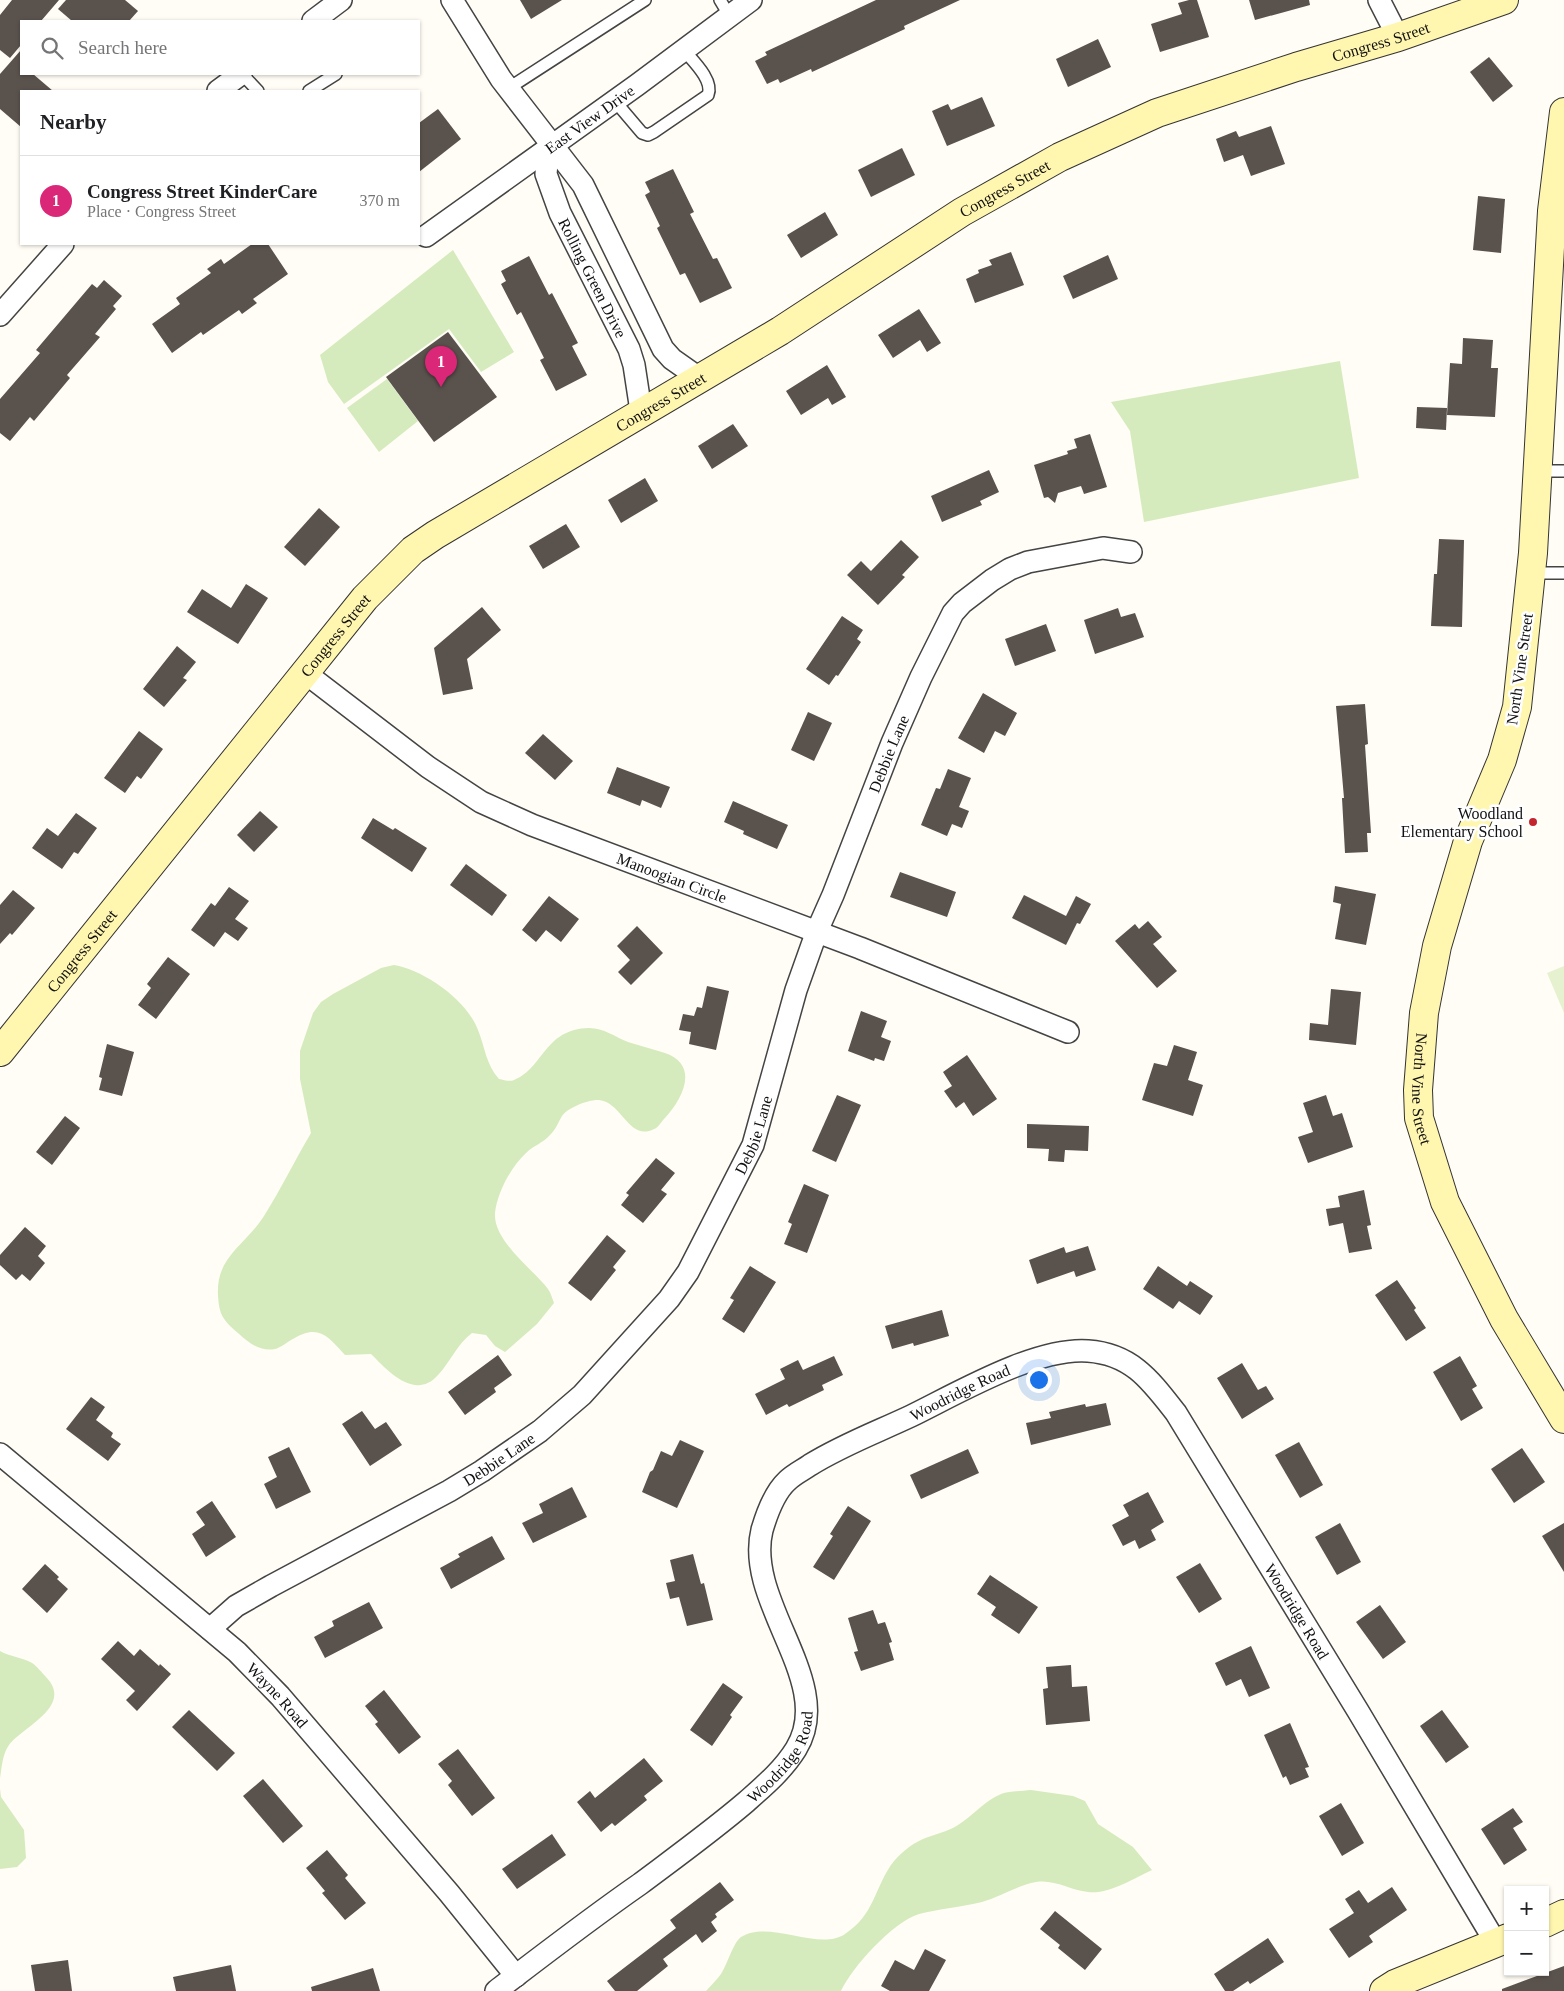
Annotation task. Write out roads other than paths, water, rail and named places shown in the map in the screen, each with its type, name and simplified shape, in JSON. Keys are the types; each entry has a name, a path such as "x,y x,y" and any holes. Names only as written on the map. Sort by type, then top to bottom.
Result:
{"main road":[{"name":"Congress Street","path":"0,1052 364,598 413,550 641,411 780,331 962,212 1060,157 1157,113 1312,62 1398,37 1504,0"},
{"name":"North Vine Street","path":"1564,112 1552,211 1551,471 1531,573 1517,707 1502,760 1468,841 1437,946 1424,1013 1418,1090 1419,1118 1445,1202 1504,1319 1564,1420"},
{"path":"1549,1921 1564,1914"},
{"path":"1384,1991 1395,1984 1502,1941"}],"street":[{"path":"314,20 341,0"},
{"name":"Rolling Green Drive","path":"452,0 508,88 553,144 589,197 663,349 672,359 699,378"},
{"name":"East View Drive","path":"426,236 683,49 725,7 751,0"},
{"path":"1379,0 1398,37"},
{"path":"219,90 241,75"},
{"name":"Rolling Green Drive","path":"553,144 547,163 546,174 569,234 629,349 634,365 641,411"},
{"path":"0,315 63,245"},
{"name":"Debbie Lane","path":"210,1629 236,1606 449,1491 482,1471 540,1430 582,1395 669,1299 688,1272 753,1145 793,999 816,931 833,895 892,743 939,639 957,609 992,580 1028,562 1103,548 1131,552"},
{"name":"Manoogian Circle","path":"304,672 428,767 481,802 532,825 816,931 1068,1032"},
{"name":"Woodridge Road","path":"496,1991 719,1826 766,1785 786,1764 796,1749 808,1719 806,1699 796,1663 772,1605 762,1572 760,1552 762,1530 769,1510 786,1482 851,1442 909,1417 990,1377 1032,1361 1067,1351 1088,1351 1106,1354 1133,1366 1150,1380 1176,1413 1358,1711 1502,1941"},
{"name":"Wayne Road","path":"0,1454 237,1652 280,1696 449,1893 516,1976"}],"lane":[{"path":"508,88 645,0"},
{"path":"614,100 642,133 648,135 708,95 710,90 708,83 683,49"},
{"path":"243,75 257,90"},
{"path":"311,90 334,75"},
{"path":"1531,573 1564,573"}],"place":[{"name":"Congress Street KinderCare","path":"441,387"},
{"name":"Woodland Elementary School","path":"1533,822"}]}
